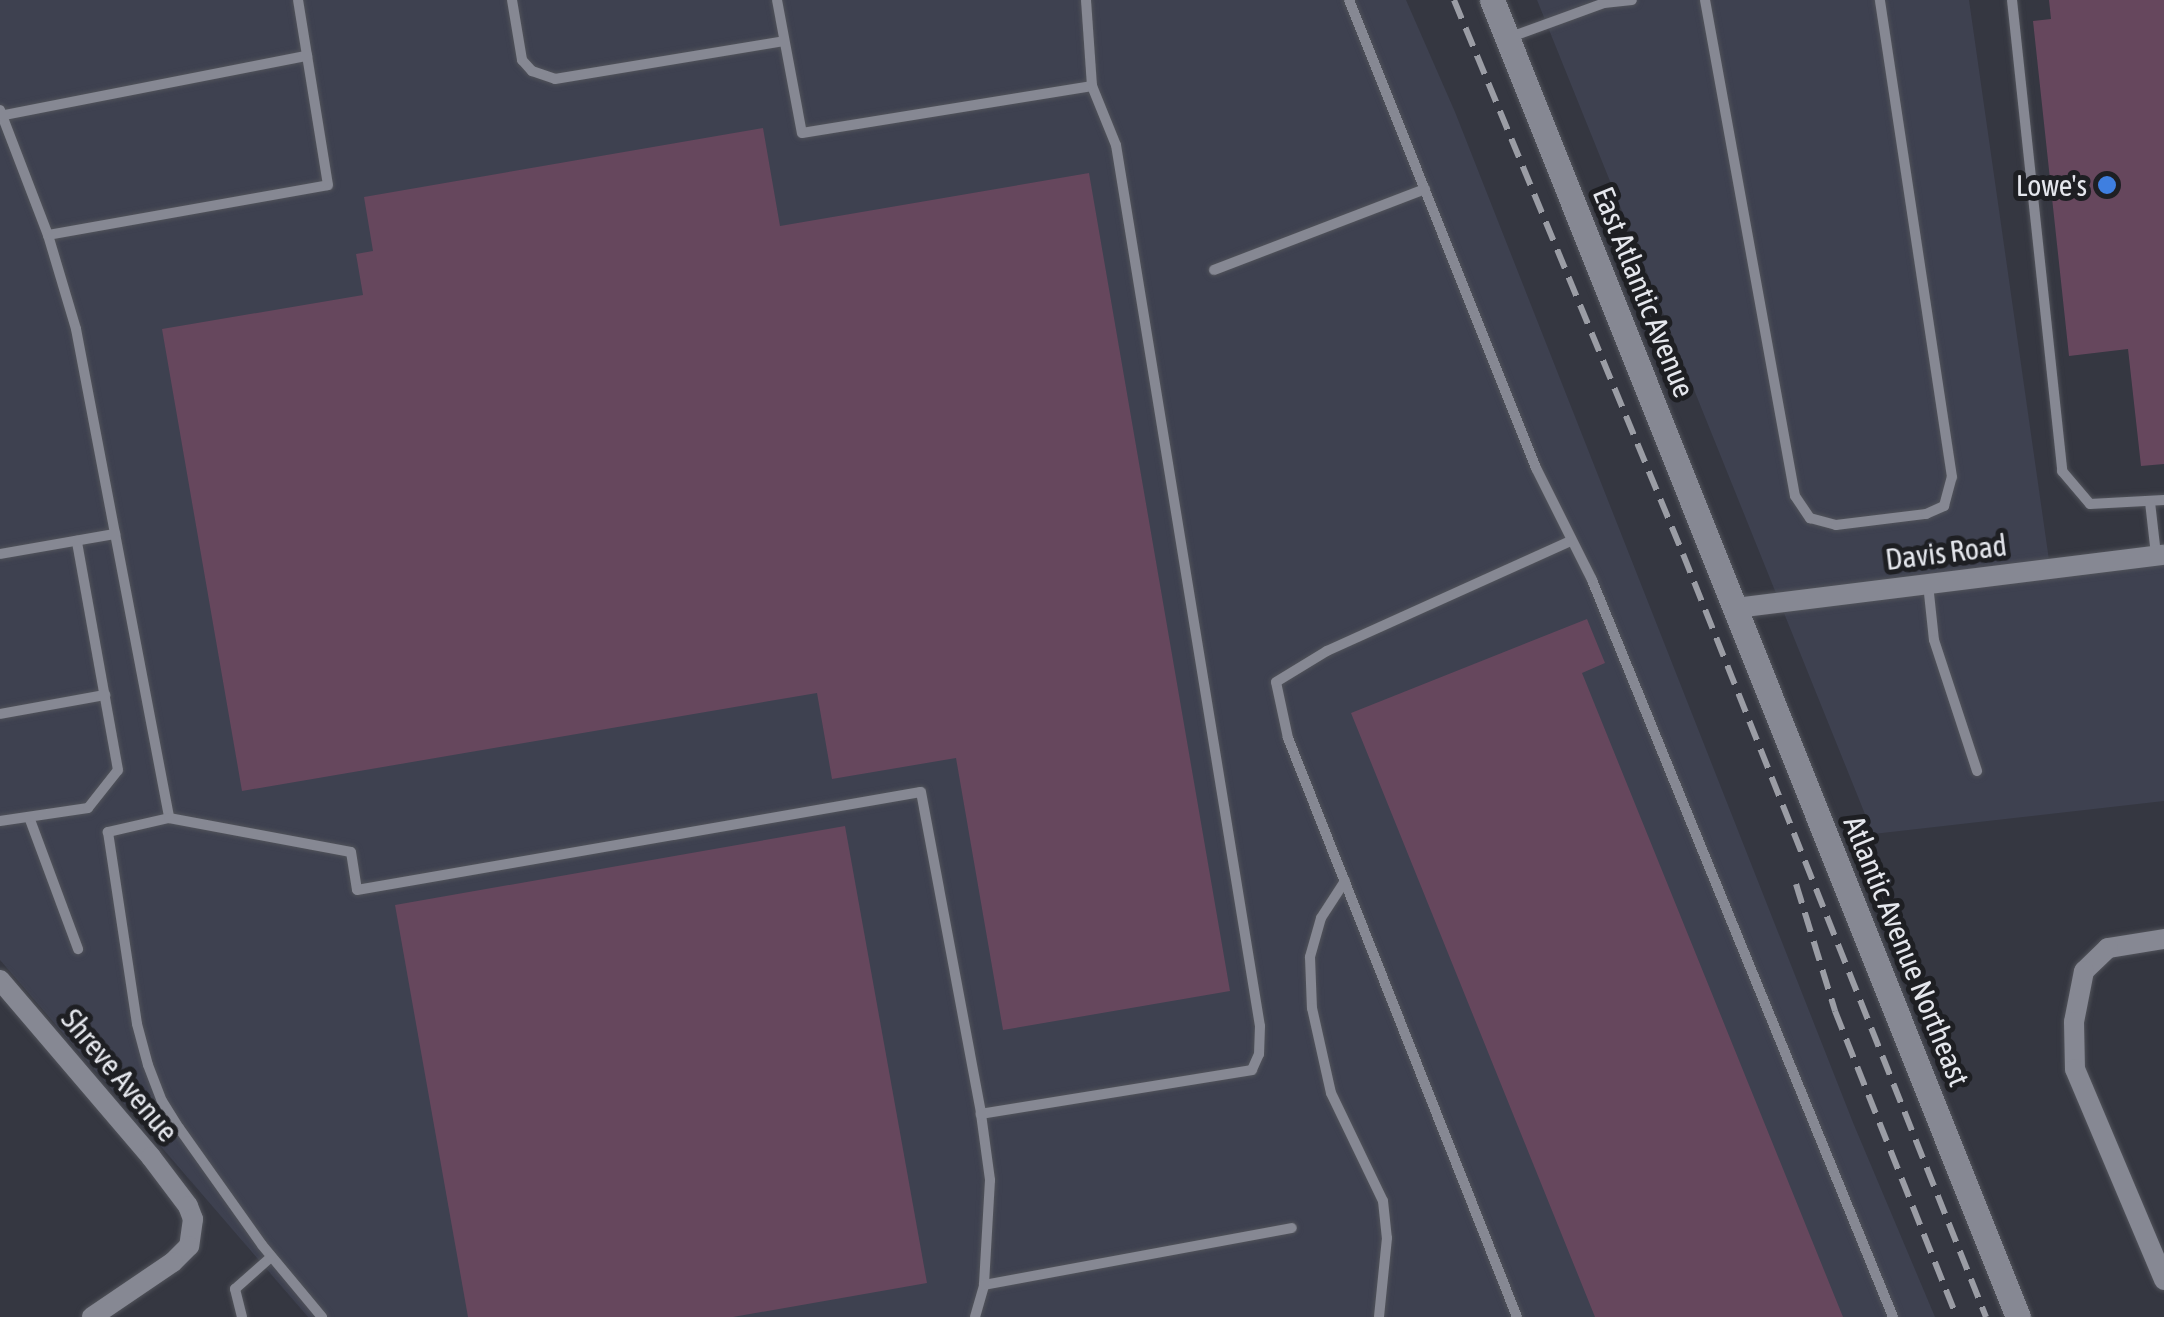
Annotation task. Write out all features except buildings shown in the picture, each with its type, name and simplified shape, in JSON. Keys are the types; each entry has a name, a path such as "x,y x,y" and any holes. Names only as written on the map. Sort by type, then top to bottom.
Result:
{"street":[{"name":"East Atlantic Avenue","path":"1492,0 1736,608"},
{"name":"Davis Road","path":"1736,608 2160,556"},
{"name":"Atlantic Avenue Northeast","path":"1736,608 2018,1317"},
{"path":"2164,939 2108,948 2090,964 2084,971 2074,1022 2075,1069 2164,1280"},
{"name":"Shreve Avenue","path":"0,980 151,1157 190,1212 189,1246 173,1262 92,1317"}],"lane":[{"path":"48,235 328,184 298,0"},
{"path":"512,0 522,60 532,71 556,80 784,41"},
{"path":"776,0 802,133 1092,86"},
{"path":"980,1114 1252,1070 1258,1054 1257,1006 1116,145 1092,86 1086,0"},
{"path":"1349,0 1536,468 1592,580 1893,1317"},
{"path":"1507,38 1604,4 1632,0"},
{"path":"1705,0 1795,496 1810,518 1836,526 1926,514 1944,506 1952,478 1880,0"},
{"path":"2012,0 2062,472 2090,504 2164,500"},
{"path":"169,818 76,329 48,235 1,114 307,56"},
{"path":"1214,270 1424,189"},
{"path":"2150,502 2160,556"},
{"path":"0,554 115,534"},
{"path":"0,821 88,808 118,770 77,541"},
{"path":"1516,1317 1288,738 1276,682 1326,650 1571,541"},
{"path":"1928,584 1934,640 1977,771"},
{"path":"0,714 104,695"},
{"path":"322,1317 271,1257 162,1101 137,1024 108,832 169,818 352,852 357,890 921,792 990,1180 984,1285 975,1317"},
{"path":"28,817 78,950"},
{"path":"1346,881 1320,918 1310,957 1312,1008 1332,1094 1383,1201 1387,1238 1379,1317"},
{"path":"984,1285 1292,1228"},
{"path":"242,1317 235,1289 271,1257"}],"shaded area":[{"path":"0,0 1406,0 1455,112 1854,1125 1935,1317 308,1317 0,960"},
{"path":"1537,0 1969,0 2050,567 2164,557 2164,801 1873,834"}],"railway":[{"path":"1454,0 1683,554 1986,1317"},
{"path":"1796,884 1835,1011 1957,1317"}],"place":[{"name":"Lowe's","path":"2107,185"}]}
